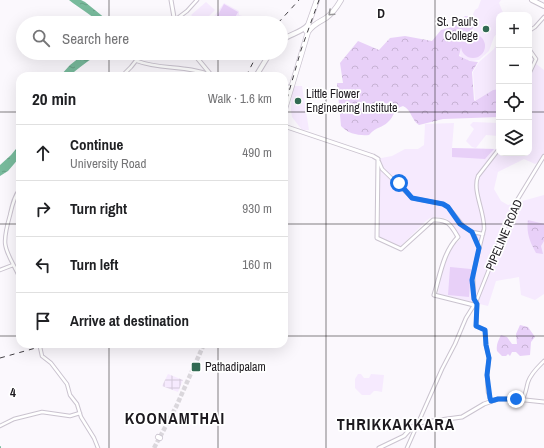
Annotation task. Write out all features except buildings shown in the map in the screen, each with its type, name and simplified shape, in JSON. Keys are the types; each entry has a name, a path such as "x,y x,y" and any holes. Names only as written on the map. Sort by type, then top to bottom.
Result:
{"highway":[{"path":"288,97 317,0"},
{"path":"317,0 313,15 313,21 314,23 317,23"},
{"path":"306,34 317,23 331,15 341,0"},
{"path":"301,30 306,34"},
{"path":"288,83 297,63"}],"main road":[{"path":"171,0 172,16"},
{"path":"532,0 544,5"},
{"path":"536,0 544,5"},
{"path":"288,37 306,27 309,23"},
{"path":"199,60 209,72"},
{"path":"258,72 266,60"},
{"path":"288,128 376,158 377,238 401,249 422,228 433,220 442,219 447,221 458,237 451,243 447,252 434,295 475,303"},
{"path":"379,448 403,437 418,423 462,417 491,401 502,399 544,402"}],"street":[{"path":"180,16 197,0"},
{"path":"532,30 544,17"},
{"path":"532,53 536,59 532,68"},
{"path":"126,72 136,61 166,68 195,70 201,72"},
{"path":"491,401 488,392 487,375 489,358 486,345 486,333 485,330 476,326 477,304 475,303 474,299 472,280 485,223 476,181 478,176 496,154"},
{"name":"PIPELINE ROAD","path":"407,448 442,369 475,303 516,202 544,156"},
{"path":"376,158 382,169 412,198 443,204 448,207 460,224 472,232 483,234"},
{"path":"16,196 4,236 7,255 16,271"},
{"path":"472,232 479,248"},
{"path":"0,270 13,265"},
{"path":"40,348 42,356 51,363 67,384 70,395 77,404 98,448"},
{"path":"522,400 526,393 529,379 534,370 544,361"},
{"path":"0,426 11,420 42,412 70,416 80,413"}],"shaded area":[{"name":"St. Paul's College","path":"481,0 501,0 499,3 503,12 496,12 496,35 489,51 479,60 471,61 461,57 460,54 462,41 465,35 470,33 474,28 473,14 478,8"},
{"path":"206,2 215,10 209,16 191,15"},
{"path":"224,3 239,11 239,15 242,16 214,16"},
{"path":"496,45 496,90 475,101 473,72 479,62"},
{"path":"535,63 544,70 544,154 542,160 535,164 524,159 498,172 494,189 501,201 508,205 544,195 544,294 535,300 521,295 519,277 496,281 488,306 438,294 442,268 452,246 460,240 459,236 447,219 438,217 430,218 426,221 400,247 379,237 380,190 376,159 392,156 405,149 418,149 424,145 425,124 454,123 452,148 496,149 496,156 532,156 532,72"},
{"name":"Little Flower Engineering Institute","path":"295,86 302,86 309,130 302,130 292,117 292,88"},
{"path":"473,122 496,123 496,136 486,135 476,148 472,147 466,141 474,129 470,125"},
{"path":"168,374 183,380 178,392 162,386"},
{"path":"358,374 361,374 364,378 369,378 371,374 384,375 382,392 374,391 370,395 362,395 355,388 355,379"}],"green space":[{"path":"224,4 238,12 236,16 217,16"},
{"path":"465,16 473,17 475,26 463,39 459,56 470,61 478,62 472,72 475,101 496,90 496,117 443,119 419,125 416,123 408,110 403,106 397,109 386,124 374,130 369,135 354,134 341,126 337,83 343,83 340,63 358,41 379,50 390,38 405,36 432,41 441,30 455,26"},
{"path":"473,34 481,38 485,46 481,54 473,58 465,54 461,46 465,38"},
{"path":"452,148 494,149 485,159 452,157"},
{"path":"528,220 544,224 544,241 541,246 543,254 536,253 532,245 528,233"},
{"path":"450,267 471,269 469,297 448,295"},
{"path":"520,325 528,327 535,337 531,342 530,355 520,356 516,352 512,352 510,356 508,354 506,356 502,356 497,351 501,335 507,337 512,344 517,344 516,334"}],"water":[{"path":"69,0 81,0 102,16 91,16"},
{"path":"76,60 90,60 74,72 64,72"},
{"path":"16,149 16,162 8,171 0,176 0,165"}],"tunnel":[{"path":"154,448 176,407 202,348"}],"railway":[{"path":"284,16 299,0"},
{"path":"288,95 301,50 319,0"},
{"path":"248,72 254,60"},
{"path":"0,358 36,348"}],"place":[{"name":"St. Paul's College","path":"486,29"},
{"name":"Little Flower Engineering Institute","path":"298,101"},
{"name":"Pathadipalam","path":"196,367"}],"district":[{"name":"KOONAMTHAI","path":"175,418"},
{"name":"THRIKKAKKARA","path":"396,424"}],"route":[{"path":"399,183 412,198 443,204 448,207 460,224 472,232 479,248 472,280 474,299 477,304 476,326 485,330 486,333 486,345 489,358 487,375 488,392 491,401 498,399 516,399"}]}
